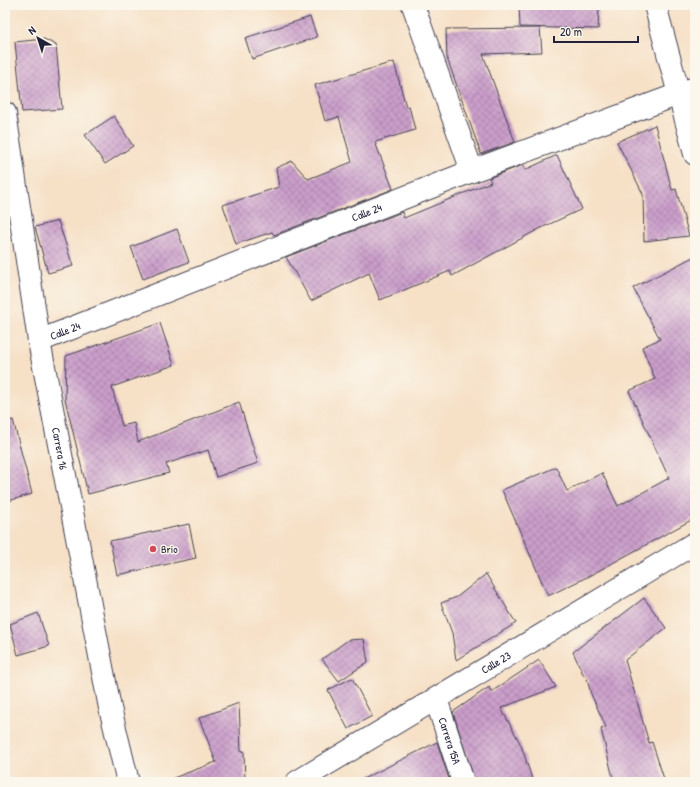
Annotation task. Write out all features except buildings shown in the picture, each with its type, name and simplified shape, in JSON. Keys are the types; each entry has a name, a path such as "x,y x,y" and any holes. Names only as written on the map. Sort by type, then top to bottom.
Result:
{"street":[{"path":"413,5 472,171"},
{"path":"655,5 687,91 695,154"},
{"name":"Calle 24","path":"39,342 472,171 687,91"},
{"name":"Carrera 16","path":"5,113 39,342 110,708 128,782"},
{"name":"Calle 23","path":"297,782 695,543"},
{"name":"Carrera 15A","path":"436,699 463,782"}],"place":[{"name":"Brio","path":"153,549"}]}
